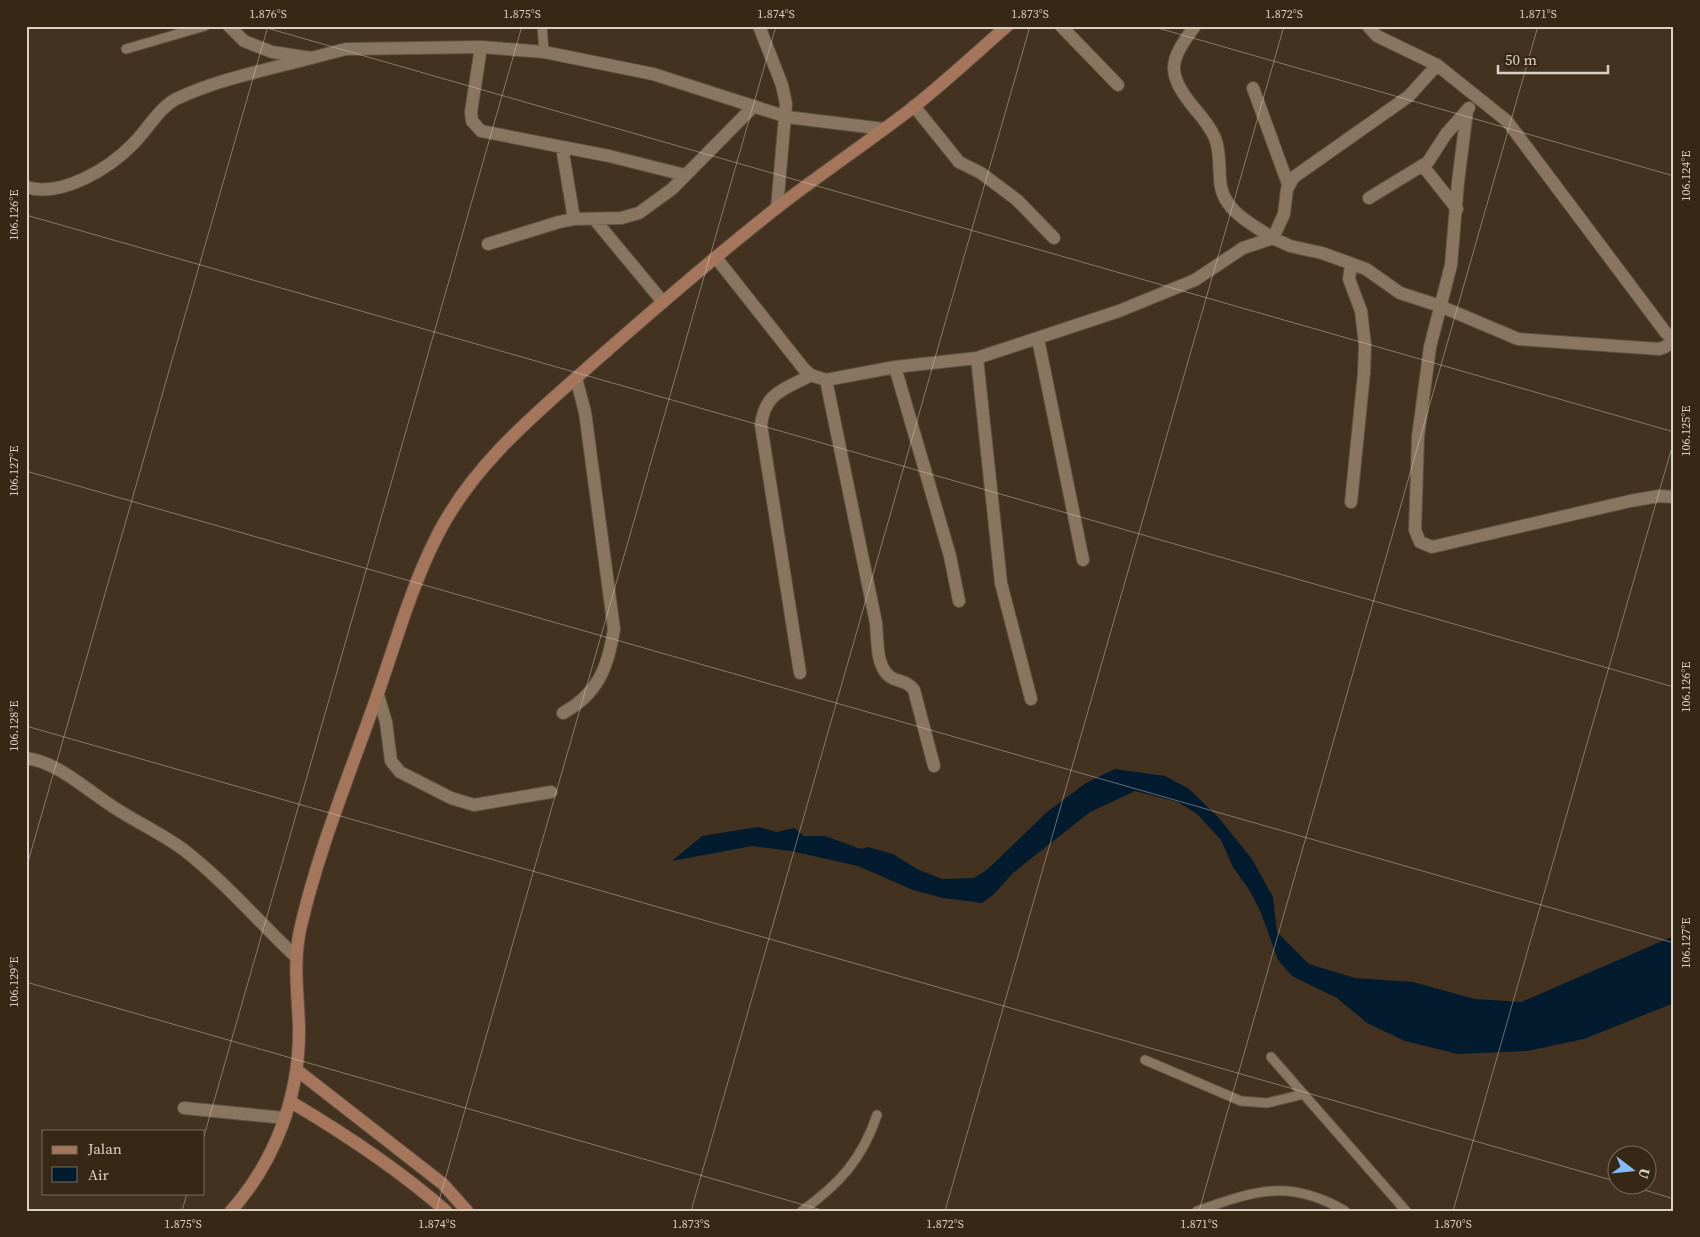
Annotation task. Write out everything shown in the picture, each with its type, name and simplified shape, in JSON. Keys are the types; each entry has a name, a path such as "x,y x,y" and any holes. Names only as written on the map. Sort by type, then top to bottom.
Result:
{"main road":[{"path":"230,1211 269,1154 292,1102 298,1070 299,1029 295,956 306,904 324,844 378,695 420,570 453,508 476,476 518,429 663,302 778,208 914,106 1007,26"},
{"path":"298,1070 443,1184 467,1211"},
{"path":"292,1102 390,1166 446,1211"}],"street":[{"path":"229,26 244,41 272,52 311,58"},
{"path":"759,26 782,85 786,117 778,208"},
{"path":"1061,26 1118,85"},
{"path":"1195,26 1176,56 1173,72 1189,102 1210,127 1218,147 1220,188 1225,200 1241,218 1290,246 1322,254 1352,265 1374,274 1386,285 1400,293 1440,306 1524,341 1659,349 1665,347 1674,338 1666,333 1507,121 1437,65 1377,36 1368,26"},
{"path":"481,47 471,112 476,127 488,133 562,147 685,176"},
{"path":"26,187 44,190 72,185 93,173 133,144 174,100 202,89 346,49 481,47 544,52 653,74 786,117 884,129"},
{"path":"1288,184 1294,177 1409,96 1437,65"},
{"path":"717,258 811,375 826,380 895,367 976,358 1038,339 1119,311 1195,280 1243,248 1274,238 1284,214 1288,184 1253,88"},
{"path":"1369,198 1423,166 1477,96"},
{"path":"488,244 574,219 621,218 639,212 657,202 754,106"},
{"path":"914,106 959,162 981,174 1017,200 1054,238"},
{"path":"1467,111 1451,265 1430,347 1418,437 1415,530 1420,542 1432,546 1630,501 1659,496 1674,497"},
{"path":"562,147 574,219"},
{"path":"1423,166 1457,209"},
{"path":"595,220 663,302"},
{"path":"1351,502 1365,345 1361,311 1349,279 1352,265"},
{"path":"1038,339 1083,560"},
{"path":"976,358 1001,583 1031,699"},
{"path":"895,367 950,556 959,601"},
{"path":"800,673 761,425 765,406 769,398 811,375"},
{"path":"562,713 578,704 591,693 611,646 614,629 585,412 576,378"},
{"path":"826,380 876,623 881,664 889,676 907,682 914,690 934,766"},
{"path":"378,695 386,722 391,761 400,772 451,798 474,805 551,792"},
{"path":"26,758 59,770 112,806 182,849 221,881 258,922 295,956"},
{"path":"184,1108 286,1118"}],"lane":[{"path":"126,49 205,26"},
{"path":"542,26 544,52"},
{"path":"1271,1057 1406,1211"},
{"path":"1145,1060 1241,1100 1267,1102 1304,1094"},
{"path":"802,1211 844,1177 869,1138 877,1116"},
{"path":"1197,1211 1274,1189 1290,1190 1312,1195 1345,1211"}],"water":[{"path":"1115,769 1165,776 1189,789 1218,817 1252,859 1273,897 1277,932 1309,964 1355,978 1413,982 1475,999 1521,1002 1674,936 1674,1003 1584,1039 1527,1051 1458,1054 1405,1041 1367,1023 1337,998 1292,976 1278,960 1261,913 1250,891 1233,867 1221,840 1197,814 1178,802 1135,791 1090,812 1013,873 993,895 982,903 943,898 913,890 858,866 791,851 752,846 672,861 702,836 758,827 777,832 794,828 804,836 825,836 861,849 868,847 893,854 917,869 942,879 974,878 988,869 1047,812 1086,783"}]}
